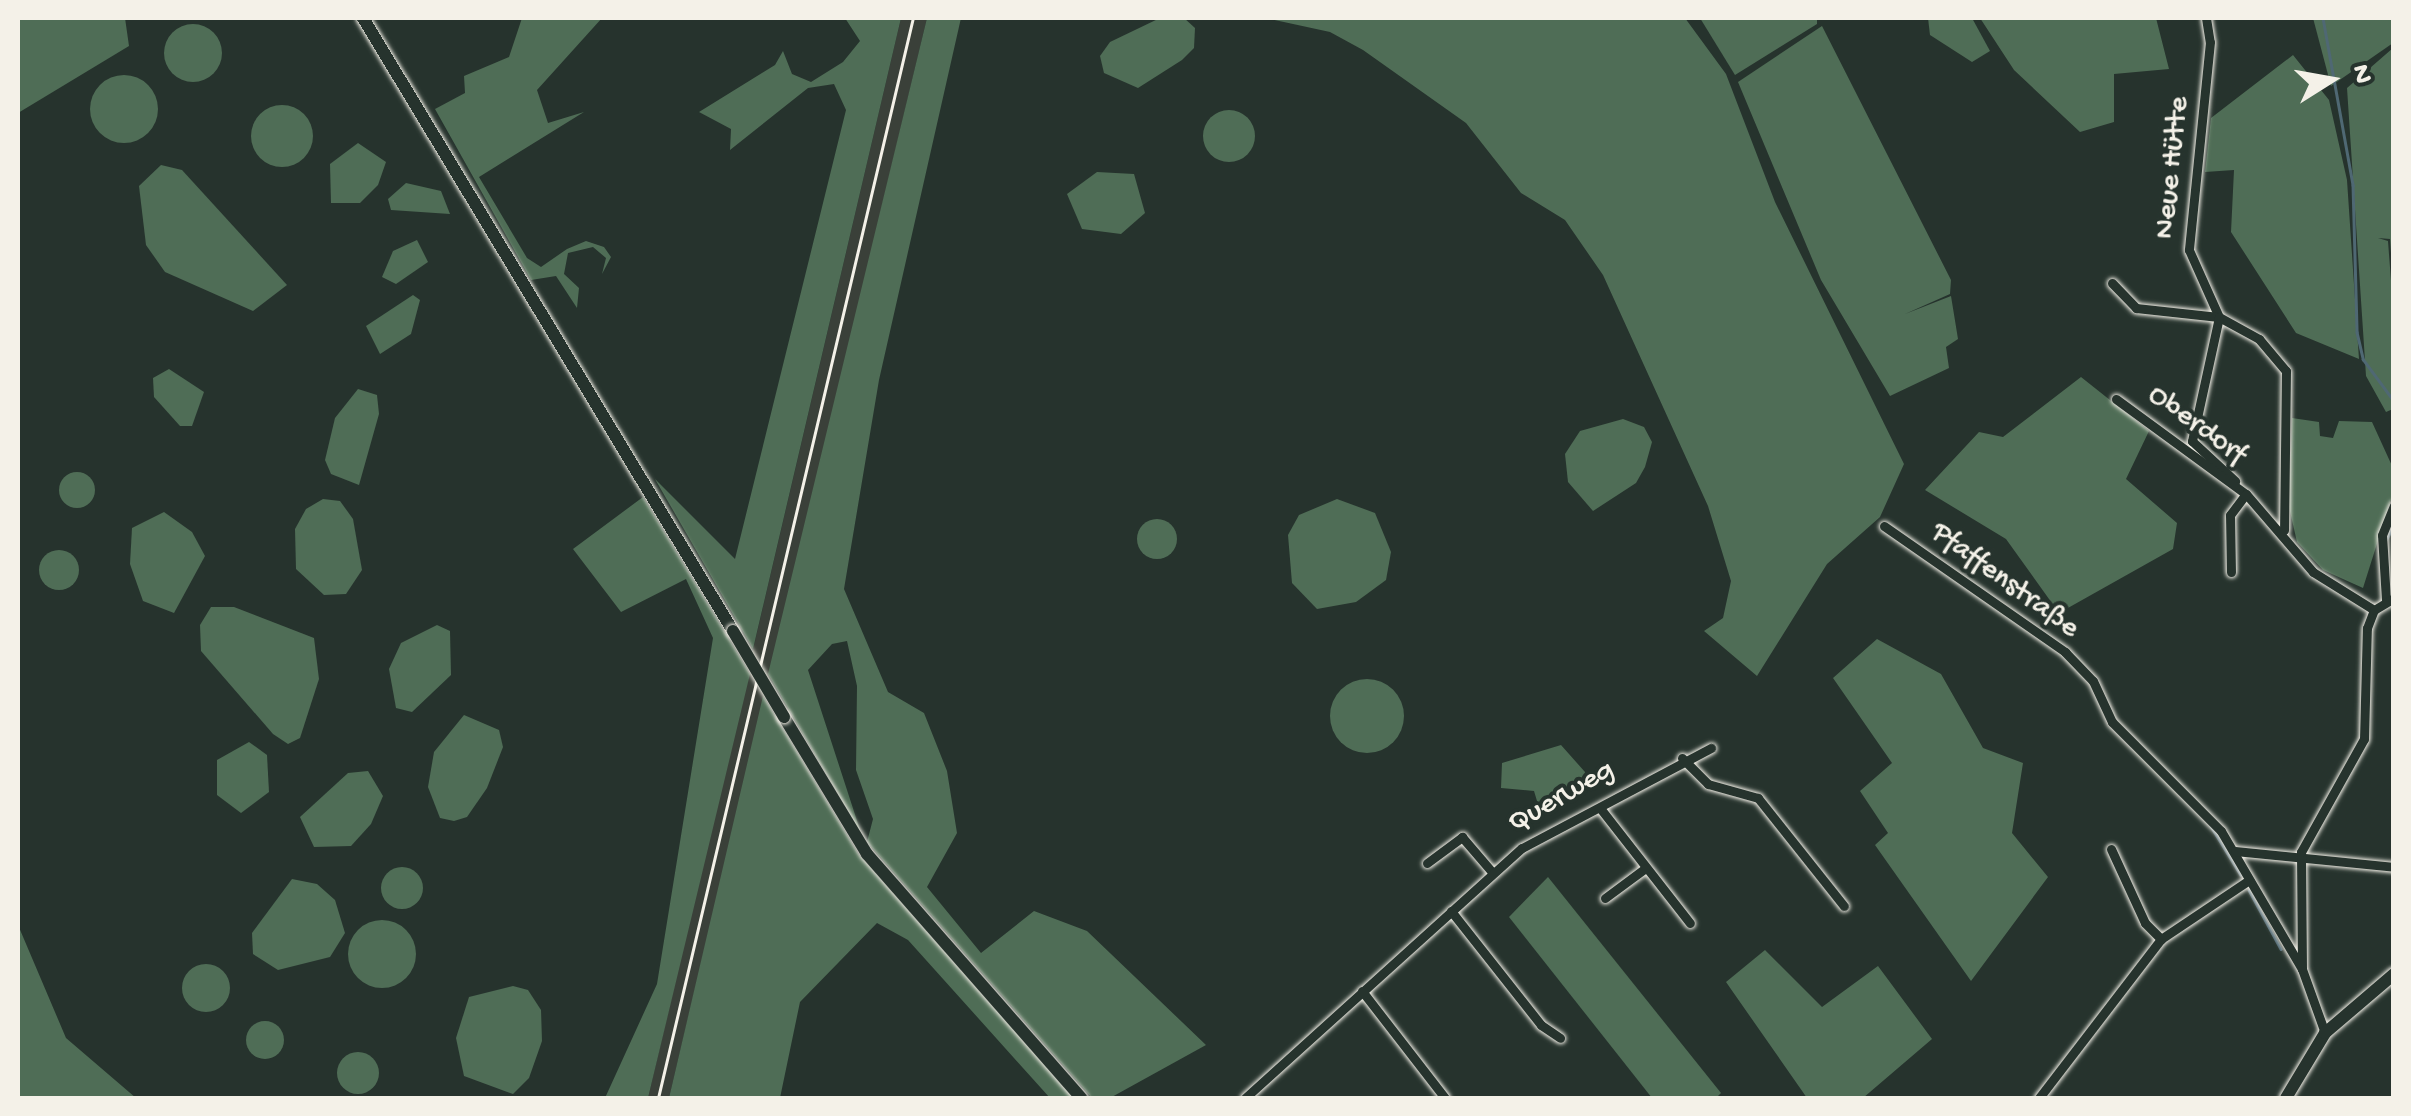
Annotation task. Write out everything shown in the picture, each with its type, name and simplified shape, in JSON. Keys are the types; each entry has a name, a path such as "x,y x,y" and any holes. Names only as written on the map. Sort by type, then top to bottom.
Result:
{"main road":[{"path":"362,18 867,854 1081,1098"},
{"path":"2286,1098 2324,1034 2394,974"}],"street":[{"name":"Neue Hütte","path":"2206,18 2210,42 2189,250 2219,316"},
{"path":"2112,283 2136,308 2219,316 2259,340 2286,372 2284,530"},
{"path":"2219,316 2192,441 2243,492"},
{"name":"Oberdorf","path":"2116,398 2243,492 2284,530 2313,572 2374,610"},
{"name":"Oberdorf","path":"2231,572 2230,515 2243,492"},
{"path":"2324,1034 2302,968 2301,852 2340,793 2368,728 2364,642 2374,610 2390,599 2382,535 2394,505"},
{"name":"Pfaffenstraße","path":"1884,526 2065,652 2093,682 2112,722 2235,851 2302,968"},
{"name":"Querweg","path":"1244,1098 1492,872 1682,758 1711,748"},
{"path":"1682,758 1708,784 1758,798 1844,906"},
{"path":"1600,808 1690,923"},
{"path":"1428,862 1462,837 1492,872"},
{"path":"2110,849 2145,923 2161,939"},
{"path":"2235,851 2301,852 2394,866"},
{"path":"1605,898 1644,868"},
{"path":"2039,1098 2161,939 2249,880"},
{"path":"1451,911 1560,1038"},
{"path":"1362,991 1445,1098"}],"shaded area":[{"path":"901,18 927,18 669,1098 648,1098"}],"green space":[{"path":"18,18 125,18 129,46 18,113"},
{"path":"522,18 602,18 537,90 548,123 584,112 479,177 527,258 541,267 586,241 604,247 611,257 602,274 606,258 593,247 568,253 564,274 579,288 577,308 556,276 531,280 435,109 465,93 464,76 509,57"},
{"path":"845,18 901,18 753,649 655,479 735,559 846,110 834,84 808,88 730,150 731,129 699,112 775,65 783,51 792,74 811,82 843,62 860,41"},
{"path":"927,18 961,18 879,380 844,589 888,692 924,713 947,771 957,833 927,887 981,953 1034,911 1087,931 1206,1045 1110,1098 1092,1098 867,842 873,819 856,770 857,686 847,641 832,644 808,670 861,833 768,674"},
{"path":"1160,18 1184,18 1195,28 1194,48 1182,60 1138,88 1104,73 1100,56 1110,42"},
{"path":"1266,18 1685,18 1726,74 1775,202 1904,464 1880,517 1827,564 1757,676 1704,631 1723,618 1731,581 1708,506 1603,275 1565,220 1521,193 1466,123 1363,50 1330,32"},
{"path":"1700,18 1817,18 1817,24 1735,75"},
{"path":"1928,18 1972,18 1990,51 1972,62 1930,35"},
{"path":"1980,18 2156,18 2169,69 2114,74 2114,122 2080,132 2014,70"},
{"path":"2313,18 2393,18 2393,43 2331,86"},
{"path":"193,24 214,32 222,53 214,74 193,82 172,74 164,53 172,32"},
{"path":"1822,26 1951,280 1950,294 1905,314 1951,296 1958,339 1946,347 1949,368 1890,396 1821,280 1738,82"},
{"path":"2393,48 2393,282 2390,239 2378,238 2388,241 2393,307 2393,409 2386,412 2366,376 2347,88"},
{"path":"2293,55 2329,100 2347,180 2359,359 2296,333 2231,232 2234,170 2205,172 2211,118"},
{"path":"124,75 148,85 158,109 148,133 124,143 100,133 90,109 100,85"},
{"path":"282,105 304,114 313,136 304,158 282,167 260,158 251,136 260,114"},
{"path":"1229,110 1247,118 1255,136 1247,154 1229,162 1211,154 1203,136 1211,118"},
{"path":"358,143 386,162 378,185 360,203 331,203 330,164"},
{"path":"161,165 182,170 287,285 253,311 165,272 146,245 139,186"},
{"path":"1097,172 1134,174 1145,213 1121,234 1082,229 1067,194"},
{"path":"406,183 441,191 450,214 391,210 388,199"},
{"path":"417,240 428,262 396,284 382,277 393,251"},
{"path":"413,295 420,300 411,334 380,354 366,326"},
{"path":"169,369 204,392 192,426 180,426 154,397 153,378"},
{"path":"2081,377 2149,431 2126,479 2177,523 2173,549 2059,613 2006,539 1925,490 1979,432 2003,437"},
{"path":"358,389 377,395 379,414 359,485 331,474 325,460 335,418"},
{"path":"2292,418 2319,422 2320,436 2333,438 2339,421 2372,422 2393,468 2393,493 2363,588 2323,570 2297,542 2289,507"},
{"path":"1623,419 1644,427 1652,442 1645,467 1636,483 1593,511 1568,482 1565,454 1580,431"},
{"path":"77,472 90,477 95,490 90,503 77,508 64,503 59,490 64,477"},
{"path":"643,497 750,674 648,1098 605,1098 657,984 713,638 686,579 621,612 573,549"},
{"path":"323,499 340,501 353,519 362,570 346,594 324,595 296,569 295,529 306,509"},
{"path":"1337,499 1375,513 1391,552 1386,580 1356,602 1317,609 1292,583 1288,535 1299,515"},
{"path":"164,512 192,532 205,556 174,613 143,601 130,564 132,528"},
{"path":"1157,519 1171,525 1177,539 1171,553 1157,559 1143,553 1137,539 1143,525"},
{"path":"59,550 73,556 79,570 73,584 59,590 45,584 39,570 45,556"},
{"path":"211,607 234,607 314,638 319,679 300,738 288,744 273,734 201,651 200,625"},
{"path":"437,625 450,631 451,675 412,712 396,708 389,669 401,643"},
{"path":"1877,639 1941,674 1983,748 2023,763 2012,833 2048,877 1971,981 1875,845 1888,833 1860,791 1892,763 1833,678"},
{"path":"1367,679 1393,690 1404,716 1393,742 1367,753 1341,742 1330,716 1341,690"},
{"path":"763,696 859,855 1073,1098 1050,1098 908,940 877,923 800,1002 780,1098 669,1098"},
{"path":"464,715 499,730 503,747 487,788 467,817 454,821 440,818 428,787 434,752"},
{"path":"249,742 267,755 269,792 241,813 217,795 217,760"},
{"path":"1561,745 1585,772 1589,784 1580,795 1540,811 1534,791 1501,788 1502,763"},
{"path":"368,771 383,796 371,824 351,846 314,847 300,817 348,773"},
{"path":"402,867 417,873 423,888 417,903 402,909 387,903 381,888 387,873"},
{"path":"1548,877 1721,1093 1716,1098 1652,1098 1509,917"},
{"path":"292,879 317,884 335,900 345,933 330,957 278,970 253,954 252,933"},
{"path":"382,920 406,930 416,954 406,978 382,988 358,978 348,954 358,930"},
{"path":"18,925 66,1038 136,1098 18,1098"},
{"path":"1765,950 1822,1007 1878,966 1932,1039 1863,1098 1807,1098 1726,982"},
{"path":"206,964 223,971 230,988 223,1005 206,1012 189,1005 182,988 189,971"},
{"path":"513,986 528,990 541,1010 542,1041 529,1078 513,1094 464,1076 456,1038 469,997"},
{"path":"265,1021 278,1027 284,1040 278,1053 265,1059 252,1053 246,1040 252,1027"},
{"path":"358,1052 373,1058 379,1073 373,1088 358,1094 343,1088 337,1073 343,1058"}],"waterway":[{"path":"2323,18 2353,185 2357,332 2363,359 2394,401"},
{"path":"2386,540 2394,524"},
{"path":"2211,826 2241,875"},
{"path":"2249,890 2281,949"}],"railway":[{"path":"658,1098 913,18"}]}
